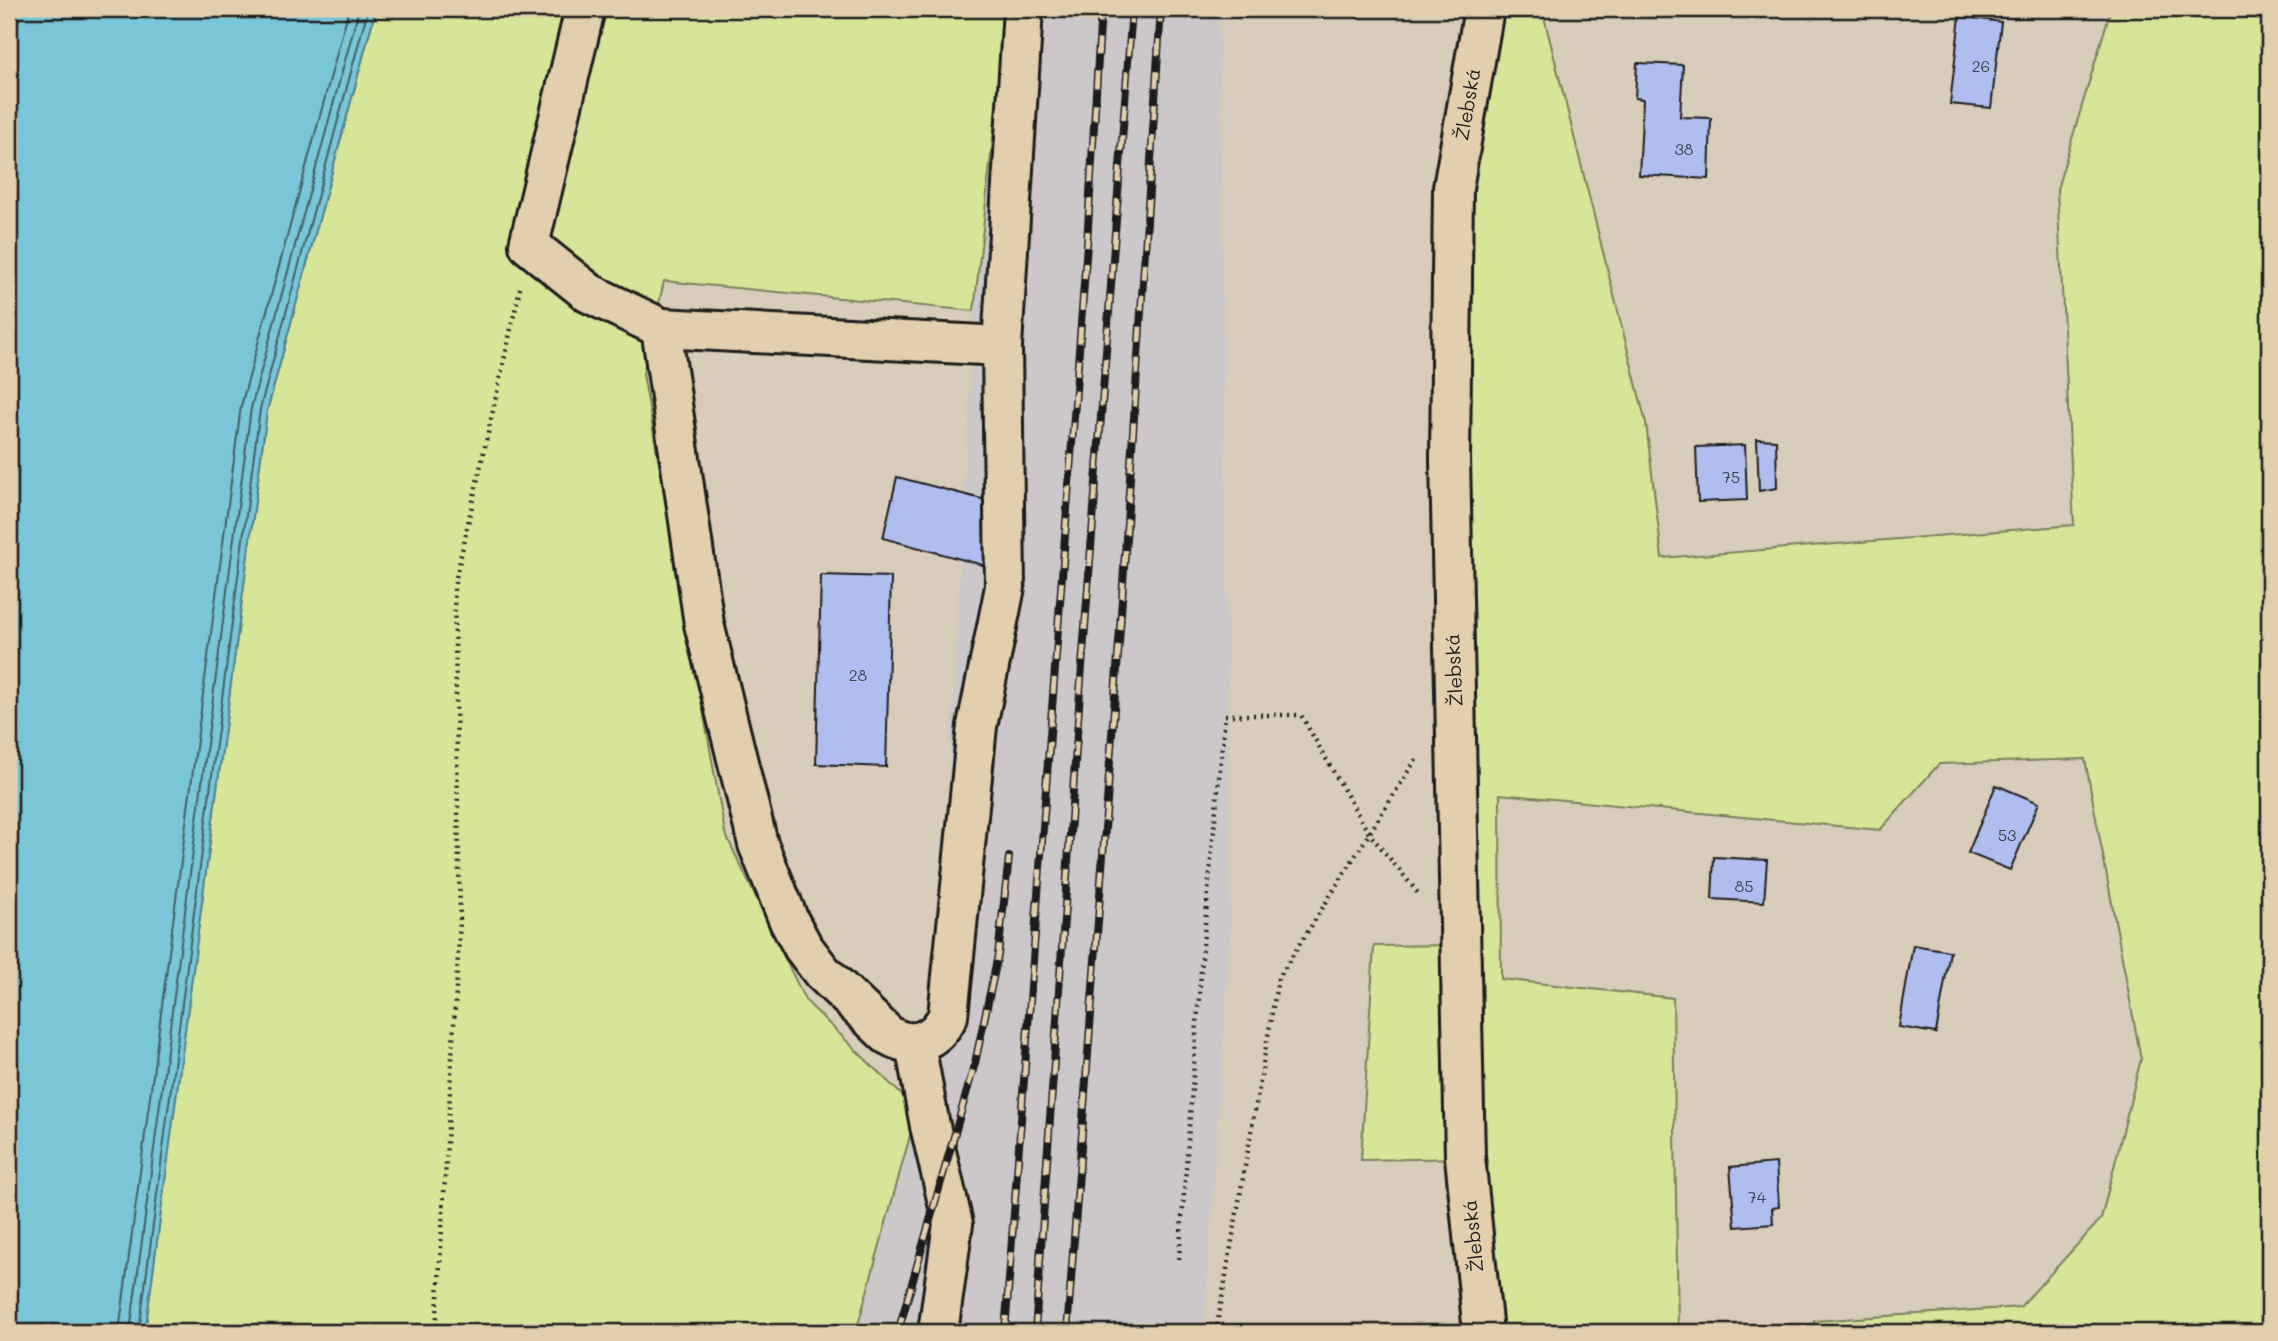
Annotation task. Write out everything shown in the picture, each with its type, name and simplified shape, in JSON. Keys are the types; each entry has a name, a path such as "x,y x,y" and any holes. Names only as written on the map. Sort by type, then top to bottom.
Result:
{"street":[{"path":"585,9 529,246 589,293 661,328 1002,346"},
{"path":"661,328 704,624 758,844 789,921 822,972 888,1035 900,1042 915,1044 941,1031 948,1016 977,726 1005,586 1002,346 1023,9"},
{"name":"Žlebská","path":"1483,1332 1465,1157 1450,459 1453,188 1484,9"},
{"path":"915,1044 930,1126 953,1224 938,1332"}],"path":[{"path":"436,1332 460,921 454,587 529,246"},
{"path":"1216,1332 1278,978 1442,718 1456,713"},
{"path":"1179,1259 1203,945 1225,715 1301,715 1368,832 1422,898"}],"shaded area":[{"path":"1007,9 1219,9 1231,923 1204,1332 856,1332 917,1110 945,852 974,311"}],"green space":[{"path":"376,9 1007,9 974,311 664,281 643,374 725,833 805,1000 917,1110 856,1332 145,1332 267,411"},
{"path":"1484,9 1542,9 1646,423 1662,558 2074,525 2057,189 2111,9 2269,9 2269,1332 1813,1332 1814,1321 2020,1307 2101,1219 2141,1059 2085,759 1939,764 1880,830 1500,794 1501,979 1673,998 1678,1332 1483,1332 1465,1158 1361,1160 1374,946 1460,945 1450,459"}],"water":[{"path":"9,9 376,9 267,411 145,1332 9,1332"}],"building":[{"path":"1960,16 2001,22 1991,108 1950,104"},
{"path":"1637,63 1683,65 1680,117 1711,118 1709,179 1639,175 1643,99 1635,98"},
{"path":"1757,439 1776,440 1777,488 1759,491"},
{"path":"1745,445 1747,500 1698,502 1696,447"},
{"path":"897,477 1005,505 990,567 883,538"},
{"path":"821,575 891,577 886,767 816,764"},
{"path":"1996,785 2039,803 2010,870 1968,853"},
{"path":"1714,857 1767,860 1764,902 1712,899"},
{"path":"1913,945 1950,951 1936,1033 1899,1027"},
{"path":"1776,1163 1779,1207 1772,1208 1773,1224 1735,1227 1730,1167"}],"ferry route":[{"path":"9,58 21,9"}],"railway":[{"path":"1005,1332 1087,244 1101,9"},
{"path":"1035,1332 1132,9"},
{"path":"1067,1332 1120,629 1161,9"},
{"path":"898,1332 975,1063 998,955 1009,857"}]}
